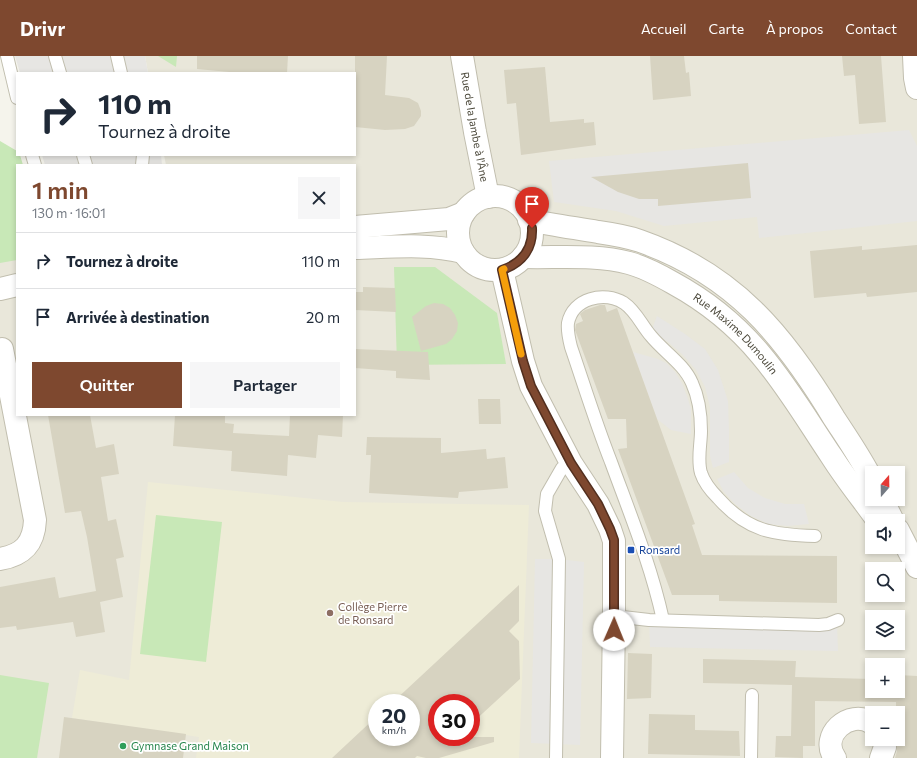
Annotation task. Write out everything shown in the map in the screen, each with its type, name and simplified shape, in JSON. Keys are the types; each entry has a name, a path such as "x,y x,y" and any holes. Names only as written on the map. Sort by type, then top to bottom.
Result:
{"street":[{"name":"Rue de la Jambe à l'Âne","path":"462,56 488,197"},
{"path":"914,56 917,88"},
{"path":"488,197 500,197 513,201 523,209 530,220 532,228 532,238 523,257 514,265 502,270 481,268 470,261 459,244 458,225 464,213 473,203 488,197"},
{"path":"356,227 449,219 464,213"},
{"path":"530,220 622,236 640,241 674,254 698,267 732,291 770,327 788,349 813,383 865,468"},
{"path":"356,248 414,247 448,249 463,252"},
{"name":"Rue Maxime Dumoulin","path":"523,257 597,258 630,264 648,270 681,287 712,308 729,322 761,355 781,382 833,460 873,514"},
{"path":"502,270 523,361 531,386 571,463 598,504 614,540 612,758"},
{"path":"0,289 16,285"},
{"path":"0,304 16,300"},
{"path":"6,348 16,407"},
{"path":"0,559 15,555 27,546 33,533 35,520 17,416"},
{"path":"905,544 917,567"},
{"path":"902,554 917,574"},
{"path":"835,758 831,744 834,734 839,726 847,720 858,718 865,719"},
{"path":"881,758 884,746"}],"lane":[{"path":"6,56 16,94"},
{"path":"55,56 60,72"},
{"path":"117,56 121,72"},
{"path":"663,620 639,537 610,460 571,347 568,322 575,309 586,300 609,297 623,303 634,313 658,345 684,370 692,382 700,411 701,471 710,489 718,499 738,518 762,530 790,536 815,536"},
{"path":"556,758 559,559 545,511 547,494 562,468 571,463"},
{"path":"614,616 663,620 819,625 828,624 838,620"},
{"path":"751,758 752,695"}],"shaded area":[{"path":"15,56 145,56 148,72 20,72"},
{"path":"145,56 917,56 917,758 0,758 0,262 16,259 16,416 356,416 356,164 166,164 164,156 356,156 356,72 148,72"},
{"path":"909,130 917,146 917,221 759,238 757,217 664,226 616,211 554,202 549,161"},
{"path":"42,156 161,156 162,164 45,164"},
{"path":"657,316 705,349 718,370 728,401 729,462 713,468 710,456 710,407 705,387 696,370 683,355 668,342 651,332"},
{"path":"633,352 658,359 666,363 675,372 682,383 691,409 691,434 671,430 657,419"},
{"path":"734,472 748,488 765,498 785,504 804,504 809,524 788,526 768,524 751,516 735,504 724,492 717,479"},
{"name":"Collège Pierre de Ronsard","path":"148,482 343,502 529,505 519,758 196,758 199,737 72,718 80,670 129,680"},
{"path":"535,559 559,559 584,562 580,745 531,743"},
{"path":"649,620 837,625 838,651 650,647"}],"green space":[{"path":"158,56 177,56 176,67"},
{"path":"0,141 16,150 16,156 20,156 23,164 16,164 16,260 0,263"},
{"path":"394,267 435,267 497,313 506,364 397,365"},
{"path":"156,515 222,522 206,662 140,654"},
{"path":"0,675 49,683 37,758 0,758"}],"building":[{"path":"197,56 288,56 287,72 229,72 197,69"},
{"path":"355,56 387,56 385,95 409,98 418,103 421,116 414,126 405,129 385,130 356,127"},
{"path":"650,56 684,56 686,73 689,72 691,96 653,100"},
{"path":"842,56 881,56 886,122 859,124 855,75 844,76"},
{"path":"545,67 550,122 584,119 584,123 594,122 596,145 521,155 516,103 507,104 504,70"},
{"path":"748,163 751,198 658,206 658,199 639,199 618,192 591,177"},
{"path":"917,245 917,292 867,297 866,293 814,298 810,251 862,246 862,250"},
{"path":"363,287 395,288 396,312 356,310 356,292 363,292"},
{"path":"434,303 443,304 450,308 458,323 457,331 452,339 446,344 421,351 412,317 426,306"},
{"path":"600,305 605,305 607,312 617,308 695,524 692,525 702,555 837,556 837,603 719,601 719,595 672,595 618,449 627,448 626,419 608,419 575,330 576,324 583,321 580,314 581,313 585,310"},
{"path":"356,349 428,352 430,380 396,378 396,371 356,368"},
{"path":"478,399 500,399 501,424 479,424"},
{"path":"48,416 90,416 96,448 114,444 119,474 101,477 108,521 116,519 124,557 116,559 123,597 100,602 105,632 76,637 73,622 17,630 16,626 0,628 0,587 55,577 59,598 96,591 81,511 65,513"},
{"path":"175,416 225,416 225,423 234,424 233,433 289,436 290,416 343,416 342,437 318,435 316,458 288,455 287,476 231,471 232,451 173,446"},
{"path":"367,437 441,438 441,453 486,449 487,459 505,457 508,488 459,492 458,498 369,493 371,455 366,455"},
{"path":"519,585 519,621 509,631 519,641 520,679 480,716 480,694 428,694 428,746 480,746 480,737 494,737 494,742 439,758 417,756 415,758 332,758 368,724 368,746 420,746 420,694 402,694"},
{"path":"628,653 652,654 651,698 627,699"},
{"path":"703,659 796,661 795,677 865,679 865,698 905,698 905,675 917,676 917,758 895,758 897,746 905,746 905,706 896,706 896,702 815,701 815,746 803,746 803,758 775,757 776,736 791,736 792,685 703,683"},
{"path":"649,714 695,715 695,730 739,731 740,756 648,754"},
{"name":"Gymnase Grand Maison","path":"64,717 186,734 183,758 59,758"}],"slow traffic":[{"path":"504,269 502,270 521,354"}],"place":[{"name":"Ronsard","path":"631,550"},
{"name":"Collège Pierre de Ronsard","path":"330,613"},
{"name":"Gymnase Grand Maison","path":"123,746"}],"route":[{"path":"532,228 532,238 526,254 514,265 502,270 523,361 531,386 571,463 598,504 614,540 614,630"}]}
